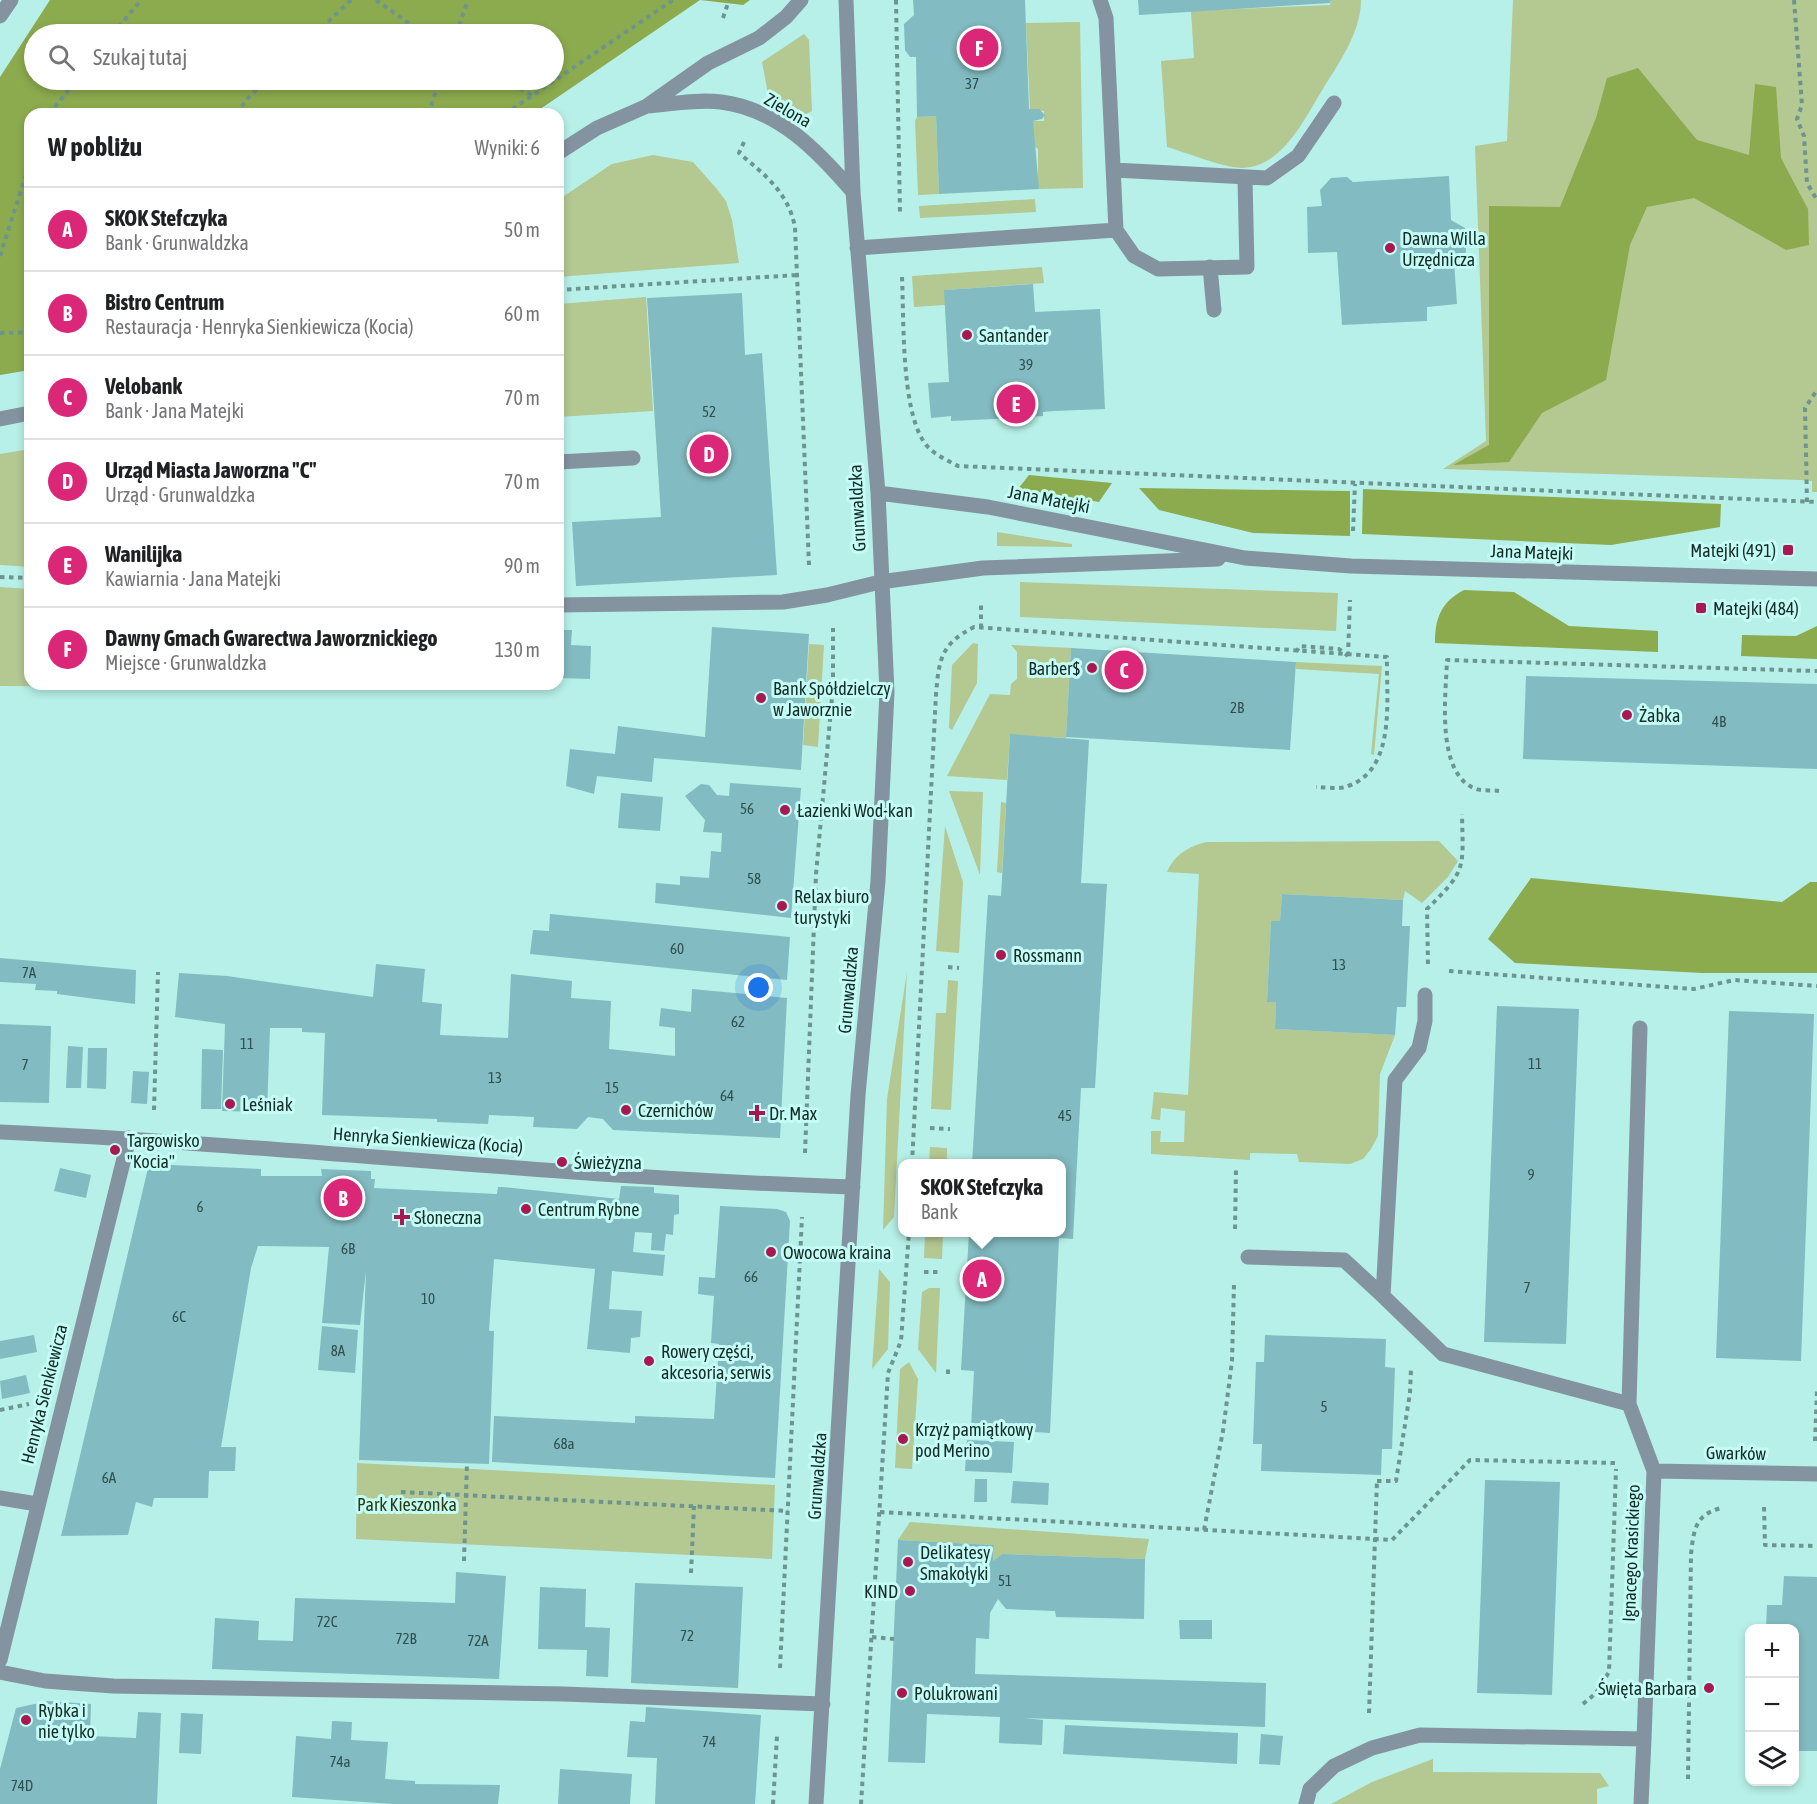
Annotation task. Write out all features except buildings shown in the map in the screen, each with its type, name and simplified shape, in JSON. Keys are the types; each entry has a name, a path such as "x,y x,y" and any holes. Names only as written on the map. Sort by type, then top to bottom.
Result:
{"street":[{"path":"0,16 10,0"},
{"name":"Zielona","path":"564,149 597,128 647,106 708,63 759,38 786,17 801,0"},
{"name":"Grunwaldzka","path":"816,1804 858,1095 878,881 887,692 880,582 878,493 853,192 846,0"},
{"path":"1101,0 1106,18 1116,230 1134,256 1158,269 1247,267 1245,179"},
{"name":"Zielona","path":"647,106 721,102 760,113 795,133 826,160 853,192"},
{"path":"1114,170 1245,179 1267,178 1298,156 1334,103"},
{"path":"857,248 1116,230"},
{"path":"1210,267 1214,310"},
{"path":"0,420 24,414"},
{"path":"564,462 633,458"},
{"name":"Jana Matejki","path":"878,493 988,507 1245,558"},
{"name":"Jana Matejki","path":"564,605 783,602 827,595 880,582 983,568 1245,558 1351,566 1817,579"},
{"path":"1383,1296 1395,1080 1419,1048 1425,1021 1425,995"},
{"name":"Ignacego Krasickiego","path":"1640,1028 1629,1404 1654,1471 1641,1804"},
{"name":"Henryka Sienkiewicza (Kocia)","path":"0,1132 129,1138 853,1187"},
{"name":"Henryka Sienkiewicza","path":"0,1660 129,1138"},
{"path":"1248,1257 1344,1260 1443,1354 1629,1404"},
{"name":"Gwarków","path":"1654,1471 1817,1474"},
{"path":"0,1498 37,1504"},
{"path":"0,1672 45,1681 113,1686 492,1692 823,1704"},
{"path":"1306,1804 1310,1789 1334,1766 1372,1748 1420,1735 1644,1739"}],"path":[{"path":"121,24 141,0"},
{"path":"326,24 351,0"},
{"path":"376,0 410,24"},
{"path":"460,24 468,0"},
{"path":"564,74 673,0"},
{"path":"896,0 897,37"},
{"path":"1794,0 1802,105 1797,119 1804,136 1807,183 1817,200"},
{"path":"54,108 69,90"},
{"path":"241,108 256,90"},
{"path":"430,108 436,90"},
{"path":"522,90 532,96"},
{"path":"514,108 541,90"},
{"path":"748,109 748,130 739,153 775,183 789,206 795,227 809,576 827,595 833,621 833,687 816,873 804,1185 773,1804"},
{"path":"0,256 24,181"},
{"path":"564,290 797,275"},
{"path":"0,333 24,332"},
{"path":"908,387 914,418 924,443 940,457 958,466 1817,502"},
{"path":"1807,502 1805,408 1817,390"},
{"path":"1353,531 1355,483"},
{"path":"0,577 24,578"},
{"path":"981,593 981,628"},
{"path":"1348,656 1350,596"},
{"path":"912,1159 938,663 947,646 974,627 1348,656 1387,657 1384,739 1378,758 1366,778 1346,787 1316,787"},
{"path":"1499,791 1475,789 1460,776 1448,757 1446,738 1447,660 1817,671"},
{"path":"1428,969 1426,909 1455,882 1463,862 1461,814"},
{"path":"948,967 959,968"},
{"path":"1439,970 1694,989 1734,980 1817,986"},
{"path":"158,972 154,1111 158,1140"},
{"path":"930,1128 950,1129"},
{"path":"1234,1241 1236,1170"},
{"path":"861,1804 888,1373 901,1341 909,1237"},
{"path":"924,1272 942,1272"},
{"path":"1204,1530 1223,1431 1232,1361 1234,1277"},
{"path":"1378,1715 1369,1717 1377,1480 1396,1481 1410,1393 1411,1362"},
{"path":"948,1365 948,1374"},
{"path":"1815,1444 1817,1391"},
{"path":"1578,1709 1596,1693 1609,1672 1616,1453 1643,1442"},
{"path":"880,1512 1392,1540 1470,1460 1616,1463"},
{"path":"464,1561 467,1463"},
{"path":"401,1492 788,1511"},
{"path":"690,1573 694,1506"},
{"path":"1755,1506 1766,1507 1765,1545 1817,1546"},
{"path":"1688,1779 1694,1528 1708,1512 1725,1507"},
{"path":"872,1637 894,1639"}],"green space":[{"path":"50,0 700,0 542,108 24,108 24,371 0,375 0,77 24,40 24,90 564,90 564,24 34,24"},
{"path":"700,0 750,0 743,5"},
{"path":"1331,0 1361,0 1353,36 1307,116 1280,151 1269,160 1256,166 1242,168 1215,163 1167,147 1161,61 1194,58 1191,11 1330,5"},
{"path":"1513,0 1817,0 1817,492 1812,492 1812,481 1800,480 1443,469 1486,441 1475,146 1507,141"},
{"path":"1080,22 1083,188 1038,189 1038,149 1032,145 1033,121 1044,121 1044,111 1030,110 1026,23"},
{"path":"804,34 809,40 812,111 805,115 787,102 768,94 762,62"},
{"path":"1638,68 1697,140 1749,155 1755,84 1776,87 1781,158 1808,209 1809,245 1786,250 1694,198 1647,207 1630,245 1606,380 1542,413 1509,462 1453,465 1489,445 1489,206 1560,207 1596,118 1607,78"},
{"path":"936,116 939,194 918,195 915,121 917,117"},
{"path":"653,155 693,162 726,201 732,220 739,263 564,277 564,196 612,164"},
{"path":"1035,199 1036,212 920,218 919,206"},
{"path":"1042,267 1044,283 945,290 945,305 914,307 912,276"},
{"path":"646,297 653,411 564,417 564,304"},
{"path":"24,450 24,567 0,565 0,454"},
{"path":"1029,475 1112,483 1099,502 1018,489"},
{"path":"1139,488 1350,491 1350,536 1253,533 1159,510"},
{"path":"1363,489 1721,504 1720,527 1611,545 1362,534"},
{"path":"997,532 1072,544 1072,547 997,546"},
{"path":"1020,582 1338,593 1336,631 1020,617"},
{"path":"0,587 24,589 24,686 0,686"},
{"path":"1464,590 1514,592 1569,626 1658,631 1658,652 1435,643 1436,626 1441,612 1450,600"},
{"path":"1817,626 1817,659 1741,656 1742,635 1796,636"},
{"path":"973,643 978,644 977,683 952,730 949,728 952,665"},
{"path":"809,644 824,645 818,747 803,745"},
{"path":"1011,645 1071,648 1066,738 1010,735 1007,780 947,776 990,694 1010,695 1011,684 1017,679 1017,652"},
{"path":"1296,662 1382,666 1374,755 1371,754 1379,674 1296,669"},
{"path":"949,791 983,792 980,875"},
{"path":"1001,802 1006,803 1002,873 997,872"},
{"path":"945,826 963,882 959,953 936,951"},
{"path":"1439,841 1458,861 1448,877 1422,903 1405,891 1403,900 1282,894 1280,921 1271,921 1267,1001 1276,1002 1275,1029 1395,1035 1380,1074 1378,1136 1363,1159 1350,1164 1299,1162 1297,1154 1250,1153 1250,1160 1151,1154 1151,1131 1161,1131 1160,1142 1184,1142 1185,1111 1161,1108 1160,1120 1151,1119 1154,1092 1188,1095 1199,874 1167,872 1174,860 1193,846 1206,842"},
{"path":"1531,878 1782,902 1810,882 1817,882 1817,973 1702,973 1515,963 1488,939"},
{"path":"907,972 894,1217 883,1230 887,1099"},
{"path":"948,980 958,981 951,1110 931,1109 936,1013 946,1013"},
{"path":"930,1147 947,1148 947,1159 929,1159"},
{"path":"925,1237 943,1237 942,1259 924,1258"},
{"path":"879,1269 890,1282 888,1349 872,1369"},
{"path":"929,1288 940,1288 936,1373 918,1349 922,1292"},
{"path":"909,1362 918,1379 912,1469 895,1468 900,1369"},
{"name":"Park Kieszonka","path":"357,1463 775,1485 772,1559 356,1539"},
{"path":"910,1522 1149,1539 1145,1559 1002,1554 993,1561 994,1545 898,1540"},
{"path":"1433,1759 1433,1772 1600,1773 1609,1786 1597,1789 1597,1804 1331,1804 1372,1782"}],"place":[{"name":"Dawny Gmach Gwarectwa Jaworznickiego","path":"979,48"},
{"name":"Dawna Willa Urzędnicza","path":"1390,248"},
{"name":"Santander","path":"967,335"},
{"name":"Wanilijka","path":"1016,404"},
{"name":"Urząd Miasta Jaworzna \"C\"","path":"709,454"},
{"name":"Matejki (491)","path":"1788,550"},
{"name":"Matejki (484)","path":"1701,608"},
{"name":"Barber$","path":"1092,668"},
{"name":"Velobank","path":"1124,670"},
{"name":"Bank Spółdzielczy w Jaworznie","path":"761,698"},
{"name":"Żabka","path":"1627,715"},
{"name":"Łazienki Wod-kan","path":"785,810"},
{"name":"Relax biuro turystyki","path":"782,906"},
{"name":"Rossmann","path":"1001,955"},
{"name":"Leśniak","path":"230,1104"},
{"name":"Czernichów","path":"626,1110"},
{"name":"Dr. Max","path":"757,1113"},
{"name":"Targowisko \"Kocia\"","path":"115,1150"},
{"name":"Świeżyzna","path":"562,1162"},
{"name":"Bistro Centrum","path":"343,1198"},
{"name":"Centrum Rybne","path":"526,1209"},
{"name":"Słoneczna","path":"402,1217"},
{"name":"Owocowa kraina","path":"771,1252"},
{"name":"SKOK Stefczyka","path":"982,1279"},
{"name":"Rowery części, akcesoria, serwis","path":"649,1361"},
{"name":"Krzyż pamiątkowy pod Merino","path":"903,1439"},
{"name":"Delikatesy Smakołyki","path":"908,1562"},
{"name":"KIND","path":"910,1591"},
{"name":"Święta Barbara","path":"1709,1688"},
{"name":"Polukrowani","path":"902,1693"},
{"name":"Rybka i nie tylko","path":"26,1720"}]}
